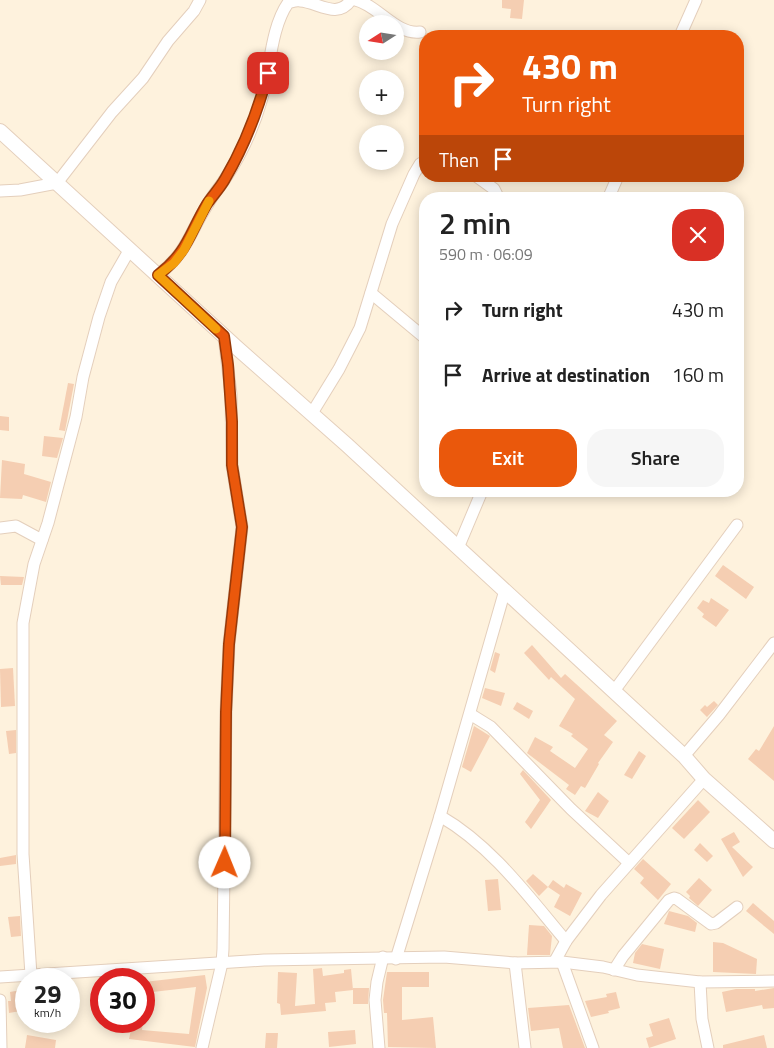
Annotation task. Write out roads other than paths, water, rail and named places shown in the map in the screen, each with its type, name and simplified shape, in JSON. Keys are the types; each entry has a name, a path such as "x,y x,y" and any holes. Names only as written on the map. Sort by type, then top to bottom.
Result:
{"street":[{"path":"0,191 20,190 57,183 112,112 143,78 168,41 194,11 200,0"},
{"path":"158,275 174,263 184,250 208,203 224,181 242,148 259,109 275,33 288,3 300,0 333,11 341,9 353,0 368,6 407,30 419,32"},
{"path":"683,30 696,0"},
{"path":"0,131 505,590 684,756 704,779 774,841"},
{"path":"312,413 360,328 392,224 419,166"},
{"path":"484,182 496,192"},
{"path":"31,968 23,854 23,631 34,564 48,523 76,417 83,377 99,317 112,282 130,248"},
{"path":"371,293 419,333"},
{"path":"202,1048 222,963 229,644 242,527 232,465 231,394 224,336"},
{"path":"458,548 479,497"},
{"path":"614,691 738,525"},
{"path":"0,528 16,526 42,540"},
{"path":"396,959 440,816 505,590"},
{"path":"684,756 719,715 774,643"},
{"path":"470,714 491,727 571,809 628,862"},
{"path":"593,1048 558,962 566,941 628,862 644,847 704,779"},
{"path":"440,816 462,829 486,848 566,941"},
{"path":"614,970 623,956 669,900 677,899 711,924 716,923 737,907"},
{"path":"379,1048 375,1000 383,957"},
{"path":"80,972 264,960 444,957 515,963 558,962 646,976 700,982 774,982"},
{"path":"515,963 525,1048"},
{"path":"0,978 15,977"},
{"path":"700,982 702,1019 708,1048"},
{"path":"0,1000 1,1048"}]}
